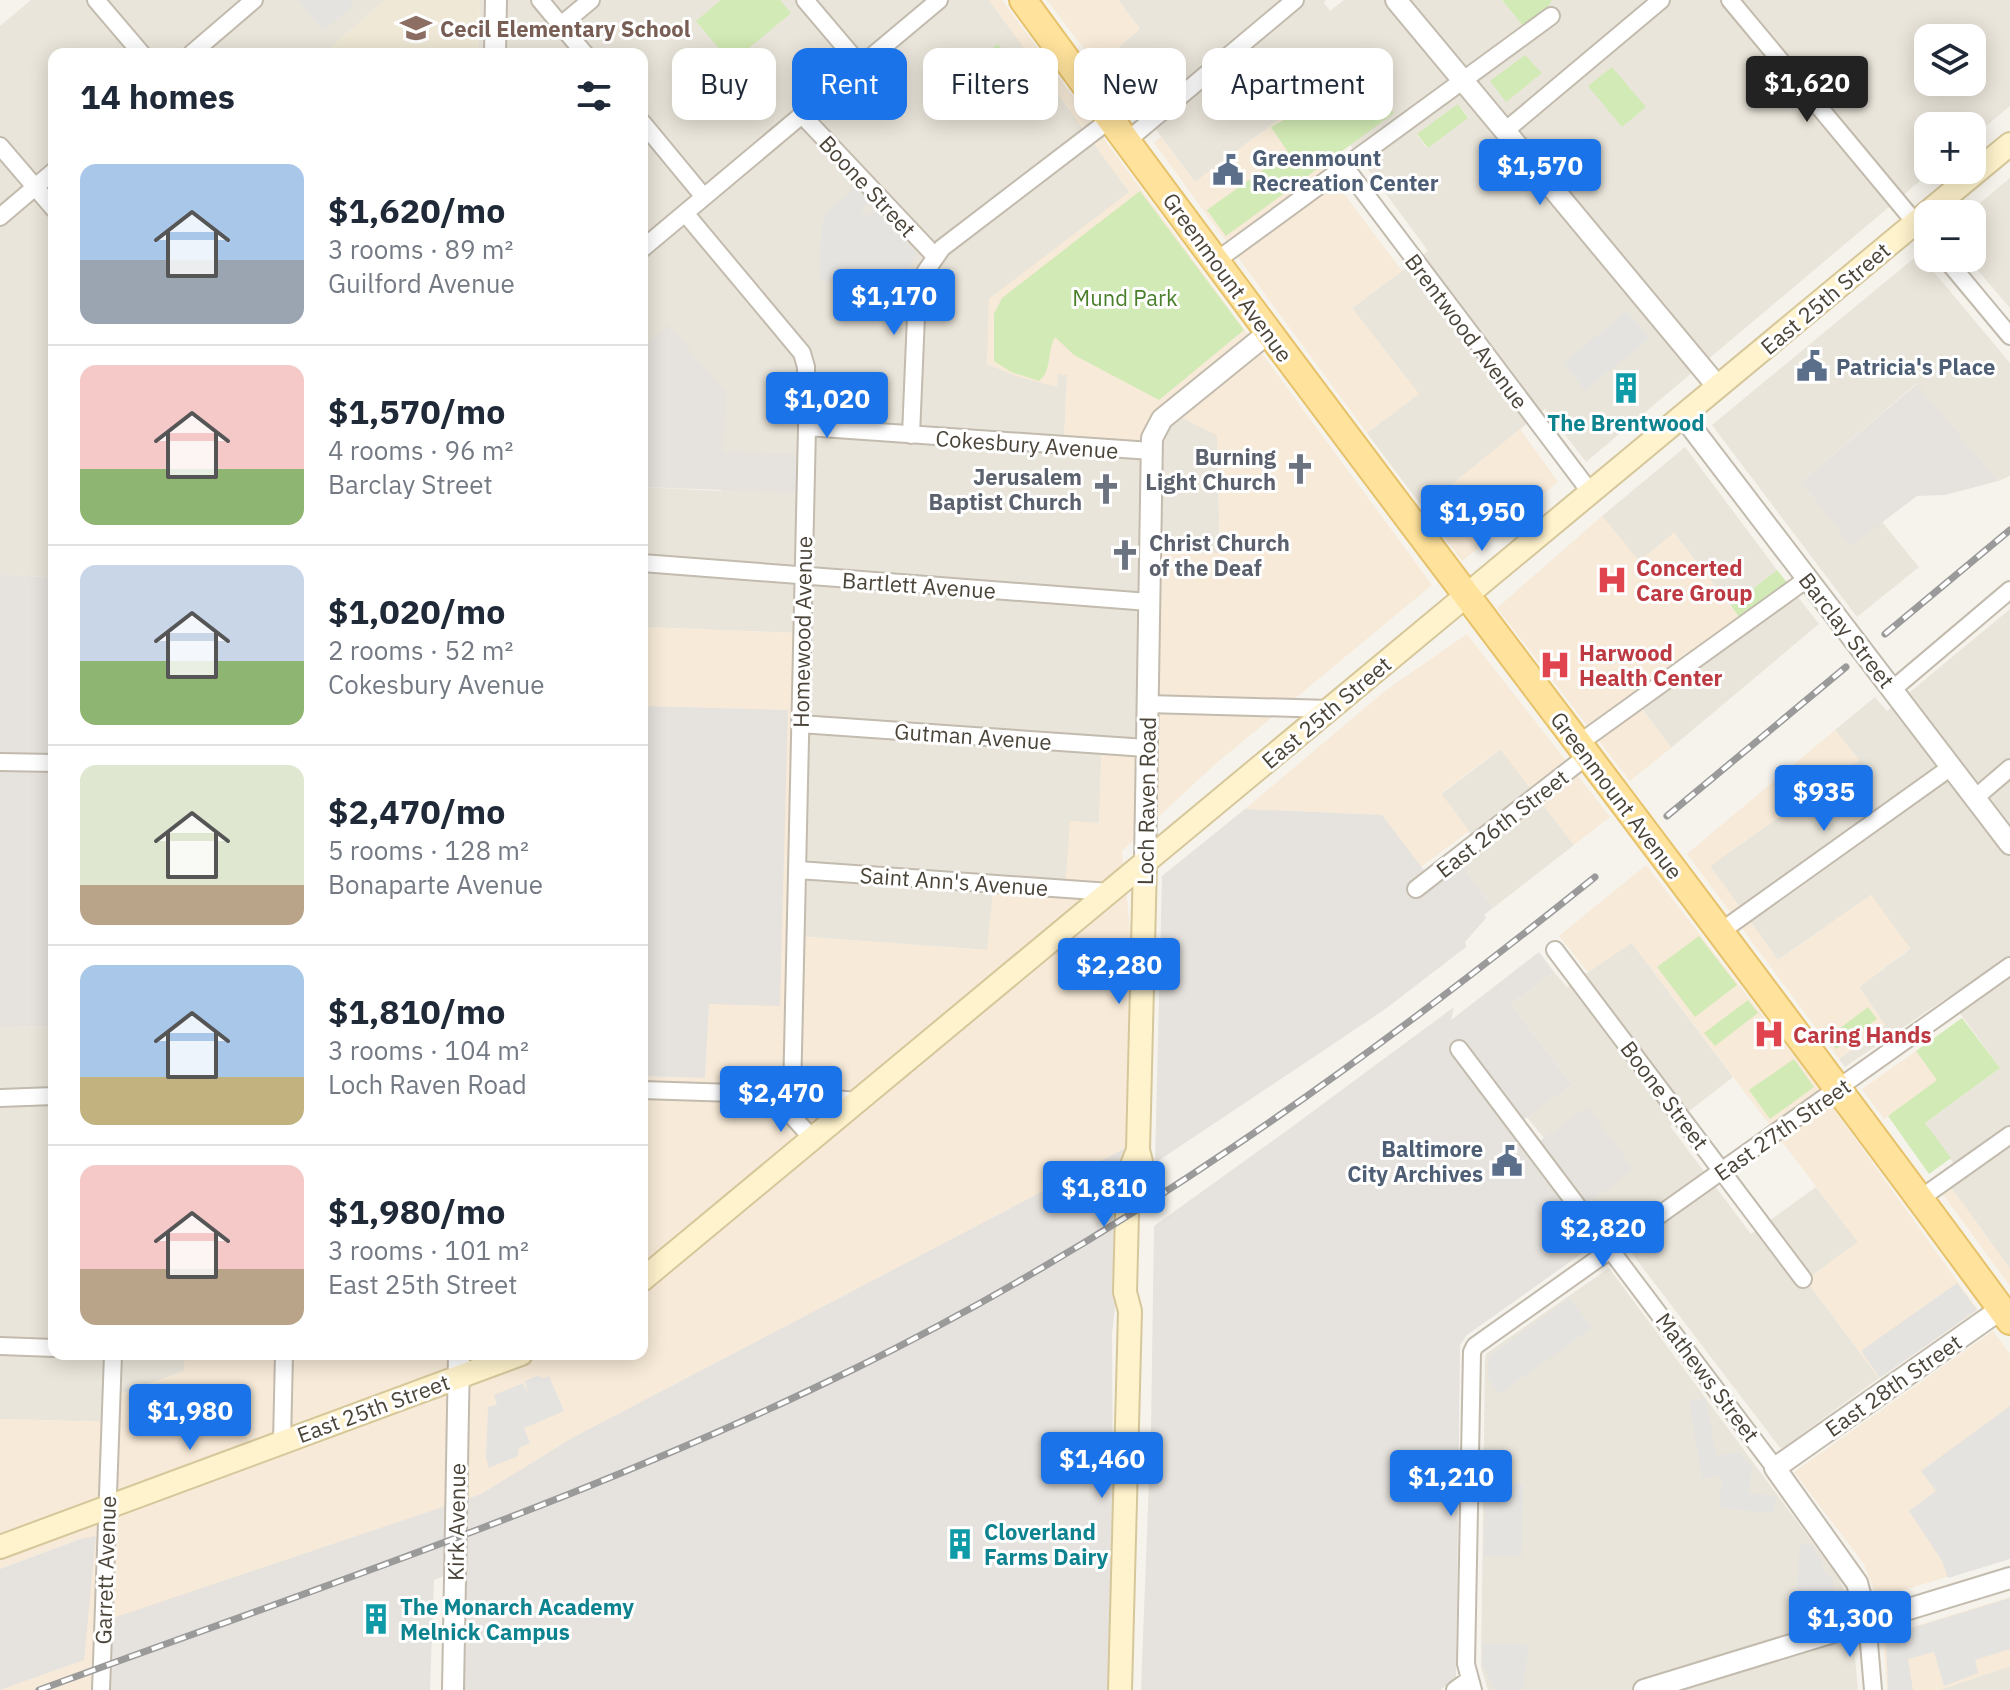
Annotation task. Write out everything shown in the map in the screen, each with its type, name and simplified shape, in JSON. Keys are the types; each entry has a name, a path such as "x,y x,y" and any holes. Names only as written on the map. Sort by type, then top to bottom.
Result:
{"main road":[{"name":"Greenmount Avenue","path":"1023,0 1074,68"},
{"name":"Greenmount Avenue","path":"1113,120 1268,333 2007,1311"},
{"name":"East 25th Street","path":"1953,200 2010,144"},
{"name":"East 25th Street","path":"648,1275 1718,387 1914,236"},
{"name":"Loch Raven Road","path":"1120,1690 1130,1311 1125,1292 1128,1175 1138,1150 1145,863"},
{"name":"East 25th Street","path":"0,1547 282,1442 459,1365 487,1360"}],"street":[{"path":"96,0 137,48"},
{"path":"198,48 254,0"},
{"path":"495,48 496,0"},
{"path":"540,0 580,48"},
{"path":"561,25 591,0"},
{"path":"805,0 846,48"},
{"path":"882,48 939,0"},
{"path":"1128,140 1295,0"},
{"path":"1396,0 1718,387"},
{"path":"1505,131 1661,0"},
{"path":"1730,0 1914,220"},
{"path":"1216,261 1551,16"},
{"path":"648,244 796,120"},
{"name":"Boone Street","path":"807,120 935,256"},
{"path":"911,435 917,292 935,256 1109,120"},
{"path":"648,129 704,197"},
{"path":"0,146 48,202"},
{"name":"Brentwood Avenue","path":"1345,167 1591,493"},
{"path":"0,217 48,176"},
{"name":"Homewood Avenue","path":"685,213 802,353 806,367 792,1095"},
{"path":"1957,272 2010,336"},
{"path":"1151,451 1154,430 1162,419 1268,333"},
{"name":"Barclay Street","path":"1683,416 2010,844"},
{"name":"Cokesbury Avenue","path":"807,427 1151,451"},
{"name":"Loch Raven Road","path":"1145,863 1151,451"},
{"name":"Bartlett Avenue","path":"648,563 1149,602"},
{"name":"East 26th Street","path":"1416,889 1582,750 1807,579"},
{"path":"1893,689 2010,590"},
{"path":"1147,704 1330,709"},
{"name":"Gutman Avenue","path":"800,724 1146,748"},
{"path":"0,762 48,763"},
{"path":"1720,932 1951,767"},
{"path":"1975,798 2010,768"},
{"name":"Saint Ann's Avenue","path":"798,870 1110,892"},
{"name":"Boone Street","path":"1555,950 1803,1279"},
{"name":"East 27th Street","path":"1471,1685 1466,1664 1472,1352 1475,1346 2010,966"},
{"name":"Mathews Street","path":"1459,1049 1612,1249 1857,1583 1867,1620 1873,1690"},
{"path":"648,1090 792,1095 856,1101"},
{"path":"773,1095 812,1138"},
{"path":"0,1098 48,1096"},
{"path":"1921,1198 2010,1135"},
{"name":"East 28th Street","path":"1775,1468 2007,1311"},
{"path":"0,1346 48,1348"},
{"name":"Garrett Avenue","path":"101,1690 113,1360"},
{"path":"282,1442 284,1360"},
{"name":"Kirk Avenue","path":"453,1690 459,1365"},
{"path":"1644,1690 2010,1578"},
{"path":"1455,1690 1471,1685"}],"shaded area":[{"path":"31,0 385,0 330,48 48,48 48,578 0,574 0,26"},
{"path":"298,0 349,0 353,6 323,31"},
{"name":"Cecil Elementary School","path":"385,0 480,0 478,48 330,48"},
{"path":"480,0 989,0 1024,48 923,48 923,120 1058,120 1058,94 1074,120 1077,120 1130,192 990,299 987,364 1056,386 1058,374 1067,375 1064,443 1171,412 1217,435 1220,553 1143,743 1102,740 1099,824 1065,891 987,950 794,936 798,633 648,627 648,487 721,491 723,451 669,326 648,343 648,48 478,48"},
{"path":"989,0 1002,0 1037,48 1024,48"},
{"path":"1047,0 1118,0 1140,29 1118,48 1083,48"},
{"path":"1118,0 1326,0 1324,3 1330,11 1344,0 1502,0 1523,26 1547,9 1552,0 2010,0 2010,106 1986,126 1986,112 1914,112 1916,184 1586,462 1545,409 1423,508 1367,433 1418,393 1352,308 1428,251 1350,145 1322,165 1289,120 1393,120 1393,48 1202,48 1202,120 1278,120 1195,182 1149,120 1186,120 1186,48 1118,48 1140,29","holes":["1458,104 1468,117 1427,148 1417,135"]},
{"path":"1058,76 1074,98 1074,117 1058,95"},
{"path":"1076,120 1090,120 1432,585 1213,766 1122,851 1139,1017 1135,1143 572,1438 481,1494 102,1622 99,1690 0,1690 84,1660 79,1539 0,1569 0,1419 109,1422 110,1398 184,1371 185,1360 648,1360 648,1076 705,1078 709,1004 787,710 648,706 648,627 798,633 794,936 987,950 994,882 1065,890 1070,821 1099,823 1102,740 1143,743 1147,551 1220,553 1217,435 1171,413 1149,449 1064,443 1067,375 1058,374 1057,387 987,364 989,299 1129,192"},
{"path":"1278,120 1289,120 1402,271 1352,308 1419,394 1367,433 1154,143 1161,137 1195,182"},
{"path":"2010,178 2010,308 1979,272 1986,272 1984,200"},
{"path":"856,187 869,202 862,209 864,216 876,211 917,254 898,286 819,280 822,222 829,211"},
{"path":"1914,258 1914,272 1934,272 2010,363 2010,476 1998,481 1916,384 1801,482 1851,545 1882,522 1919,567 1857,617 1712,425"},
{"path":"1627,311 1650,338 1585,390 1563,363"},
{"path":"669,325 726,393 723,451 806,455 806,493 648,487 648,343"},
{"path":"1917,384 1998,481 1945,495 1917,496 1851,546 1801,482"},
{"path":"1520,429 1558,482 1462,561 1423,508"},
{"path":"1685,447 1777,570 1731,606 1674,533 1639,562 1602,516"},
{"path":"1602,516 1639,561 1674,533 1742,621 1635,699 1671,748 1630,781 1497,608"},
{"path":"0,574 48,578 48,1026 0,1027"},
{"path":"1797,596 1819,624 1671,748 1640,706"},
{"path":"2010,609 2010,1269 1950,1186 1963,1177 1925,1123 2000,1068 1948,997 1845,1067 1839,1059 1885,1025 1859,987 1910,949 1871,895 1778,960 1710,866 1859,760 1835,730 1875,697 1887,711"},
{"path":"1467,634 1610,817 1574,845 1500,749 1441,793 1469,831 1421,867 1382,815 1245,809 1386,690"},
{"path":"648,706 788,710 780,1006 709,1004 705,1078 648,1076"},
{"path":"1835,730 1859,760 1710,866 1778,960 1871,895 1910,948 1859,987 1885,1025 1839,1059 1687,854"},
{"path":"1501,749 1574,845 1493,908 1463,867 1483,851 1441,794"},
{"path":"1245,809 1382,815 1436,886 1463,867 1493,908 1484,915 1486,918 1465,942 1466,947 1384,1010 1155,1163 1162,876"},
{"path":"1646,865 1818,1087 1978,1310 1879,1378 1806,1280 1858,1242 1632,943 1588,972 1559,936"},
{"path":"1631,942 1733,1077 1670,1126 1751,1234 1816,1187 1858,1242 1806,1280 1879,1378 1781,1449 1591,1200 1633,1169 1588,1107 1544,1138 1527,1117 1572,1085 1511,1004 1554,972 1567,987"},
{"path":"1539,952 1554,972 1511,1004 1572,1085 1512,1128 1527,1150 1588,1106 1634,1170 1573,1213 1595,1244 1467,1335 1460,1345 1456,1679 1440,1690 1141,1690 1151,1428 1154,1226 1454,1007 1451,1020"},
{"path":"48,1026 48,1360 185,1360 184,1371 110,1398 110,1422 0,1419 0,1027"},
{"path":"1916,1051 1937,1080 1884,1119 1862,1089"},
{"path":"1135,1143 1112,1333 1114,1690 455,1690 457,1571 434,1580 430,1690 99,1690 101,1622 481,1494 572,1438"},
{"path":"1950,1186 2010,1269 2010,1286 1941,1192"},
{"path":"1609,1268 1839,1578 1850,1604 1858,1690 1488,1690 1481,1667 1485,1358 1487,1353"},
{"path":"1957,1283 1977,1310 1880,1378 1861,1351"},
{"path":"1570,1298 1592,1328 1499,1394 1488,1379 1489,1356"},
{"path":"1993,1331 2010,1354 2010,1558 1877,1598 1864,1564 1794,1472"},
{"path":"537,1376 549,1376 564,1411 524,1428 530,1443 519,1448 518,1456 489,1468 486,1458 488,1407 497,1405 494,1395 523,1383 528,1394 525,1381"},
{"path":"1706,1398 1716,1456 1740,1452 1752,1467 1749,1493 1776,1496 1774,1513 1719,1508 1722,1480 1716,1476 1702,1479 1689,1401"},
{"path":"2010,1406 2010,1559 1948,1578 1942,1561 1909,1511 1936,1491 1921,1471"},
{"path":"1485,1484 1523,1484 1522,1556 1484,1556"},
{"path":"96,1536 84,1660 0,1690 0,1569"},
{"path":"1810,1543 1823,1564 1824,1572 1833,1578 1835,1610 1811,1618 1794,1618 1800,1544"},
{"path":"2010,1597 2010,1666 1939,1690 1887,1690 1883,1636"},
{"path":"2010,1598 2010,1649 1975,1660 1978,1673 1944,1686 1934,1652 1908,1659 1913,1690 1888,1690 1886,1636"},
{"path":"1483,1644 1529,1645 1523,1690 1496,1690 1482,1665"},
{"path":"2010,1666 2010,1690 1939,1690"}],"green space":[{"path":"721,0 780,0 791,13 749,48 718,48 696,21"},
{"path":"1502,0 1552,0 1547,9 1523,26"},
{"path":"1525,55 1542,73 1506,102 1490,81"},
{"path":"1612,67 1646,107 1622,127 1588,86"},
{"path":"1458,104 1468,118 1428,148 1417,134"},
{"path":"1284,120 1384,120 1226,236 1207,210 1288,152 1271,127"},
{"name":"Mund Park","path":"1140,191 1244,330 1159,400 1074,355 1055,337 1046,372 1039,381 1011,372 994,361 994,314 1002,298"},
{"path":"1777,570 1789,585 1742,621 1731,606"},
{"path":"1699,936 1737,985 1695,1017 1657,967"},
{"path":"1748,1000 1758,1013 1715,1046 1704,1033"},
{"path":"1868,1007 1877,1019 1836,1049 1827,1038"},
{"path":"1962,1018 2000,1068 1925,1123 1951,1158 1929,1174 1888,1116 1937,1080 1916,1051"},
{"path":"1794,1059 1814,1087 1770,1119 1749,1090"}],"railway":[{"path":"1885,634 2010,530"},
{"path":"1667,816 1846,667"},
{"path":"39,1690 452,1540 656,1459 856,1368 955,1317 1052,1262 1239,1143 1420,1014 1595,877"}],"place":[{"name":"Cecil Elementary School","path":"416,28"},
{"name":"Greenmount Recreation Center","path":"1228,170"},
{"name":"Patricia's Place","path":"1812,366"},
{"name":"The Brentwood","path":"1626,388"},
{"name":"Burning Light Church","path":"1300,469"},
{"name":"Jerusalem Baptist Church","path":"1106,489"},
{"name":"Christ Church of the Deaf","path":"1125,555"},
{"name":"Concerted Care Group","path":"1612,580"},
{"name":"Harwood Health Center","path":"1555,665"},
{"name":"Caring Hands","path":"1769,1034"},
{"name":"Baltimore City Archives","path":"1507,1161"},
{"name":"Cloverland Farms Dairy","path":"960,1544"},
{"name":"The Monarch Academy Melnick Campus","path":"376,1619"}]}
